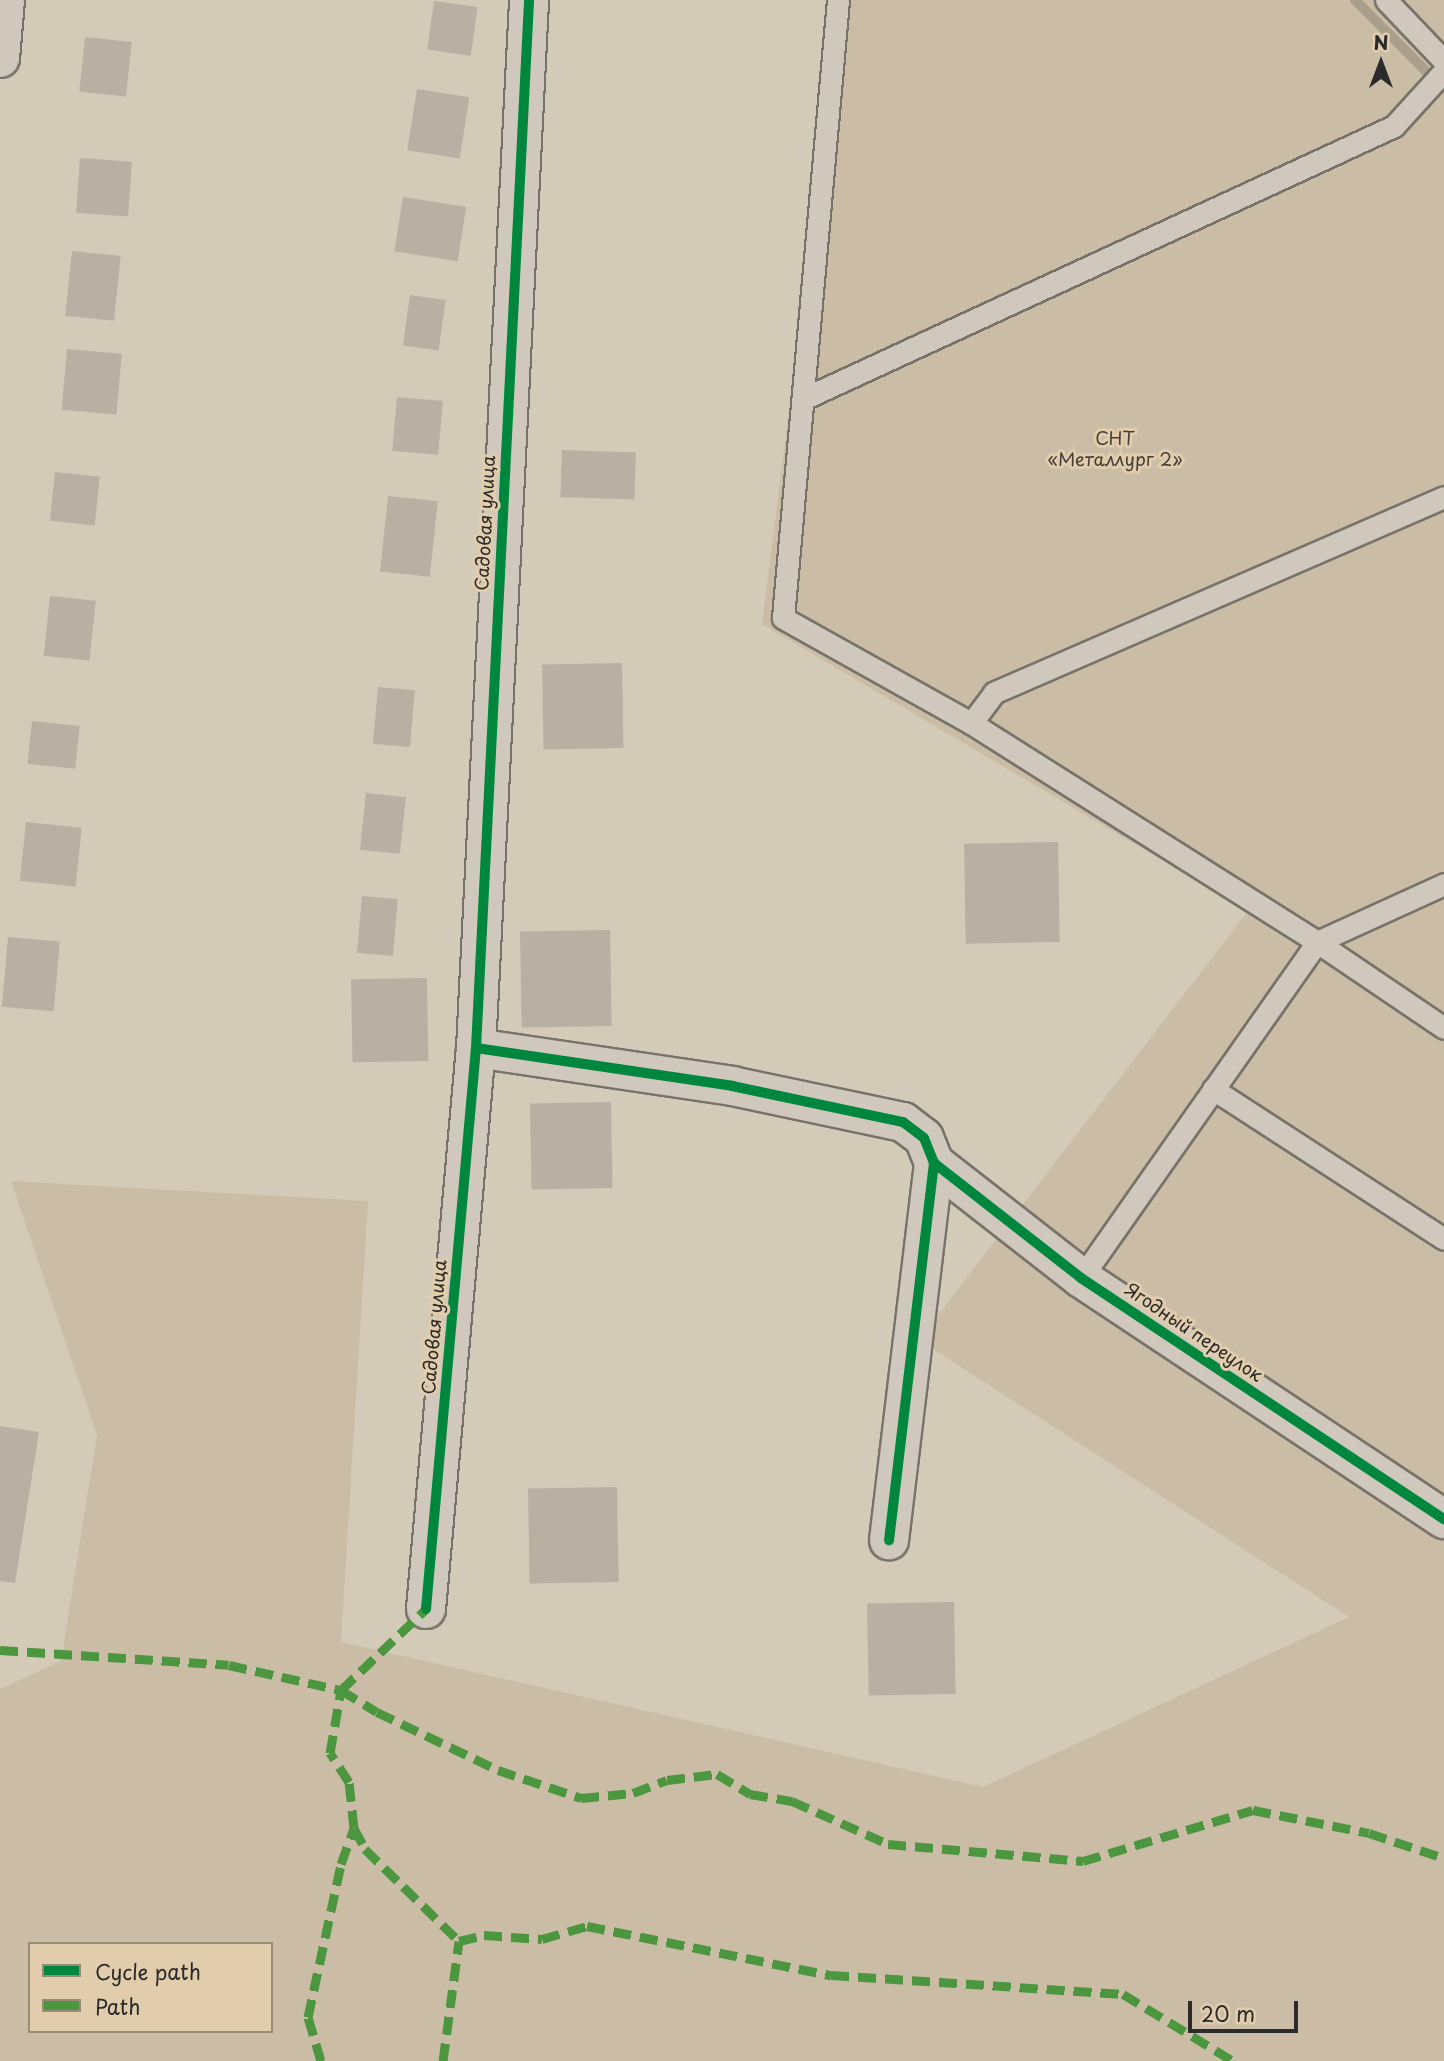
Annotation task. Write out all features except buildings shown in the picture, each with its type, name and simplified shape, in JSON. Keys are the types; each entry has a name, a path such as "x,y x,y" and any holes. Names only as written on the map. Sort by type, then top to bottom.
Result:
{"street":[{"path":"0,58 5,0"},
{"name":"Садовая улица","path":"426,1609 476,1048 529,0"},
{"path":"476,1048 732,1086 903,1122 924,1138 934,1163 889,1541"},
{"name":"Ягодный переулок","path":"934,1163 1081,1278 1444,1519"}],"lane":[{"path":"838,0 783,618 971,723 1317,942 1444,1028"},
{"path":"1386,0 1444,61"},
{"path":"803,399 1394,126 1444,71"},
{"path":"971,723 994,693 1444,497"},
{"path":"1081,1278 1317,942 1444,884"},
{"path":"1213,1089 1444,1239"}],"green space":[{"name":"СНТ «Металлург 2»","path":"841,0 1444,0 1444,2061 0,2061 0,1689 61,1661 97,1435 11,1181 368,1201 341,1642 983,1787 1349,1617 919,1340 1248,911 762,624"}],"waterway":[{"path":"1355,0 1444,89"}],"marked path":[{"path":"0,1650 229,1665 341,1690 426,1609"},
{"path":"321,2061 308,2017 341,1864 354,1828 349,1782 330,1753 341,1690 377,1712 498,1770 581,1798 633,1793 667,1780 717,1774 750,1794 792,1801 888,1844 1083,1861 1253,1810 1369,1833 1444,1858"},
{"path":"354,1828 365,1849 459,1941"},
{"path":"443,2061 459,1941 484,1935 542,1939 587,1926 831,1975 1123,1994 1233,2061"}],"cycle path":[{"path":"426,1609 476,1048 529,0"},
{"path":"476,1048 732,1086 903,1122 924,1138 934,1163 889,1540"},
{"path":"934,1163 1081,1278 1444,1519"}]}
